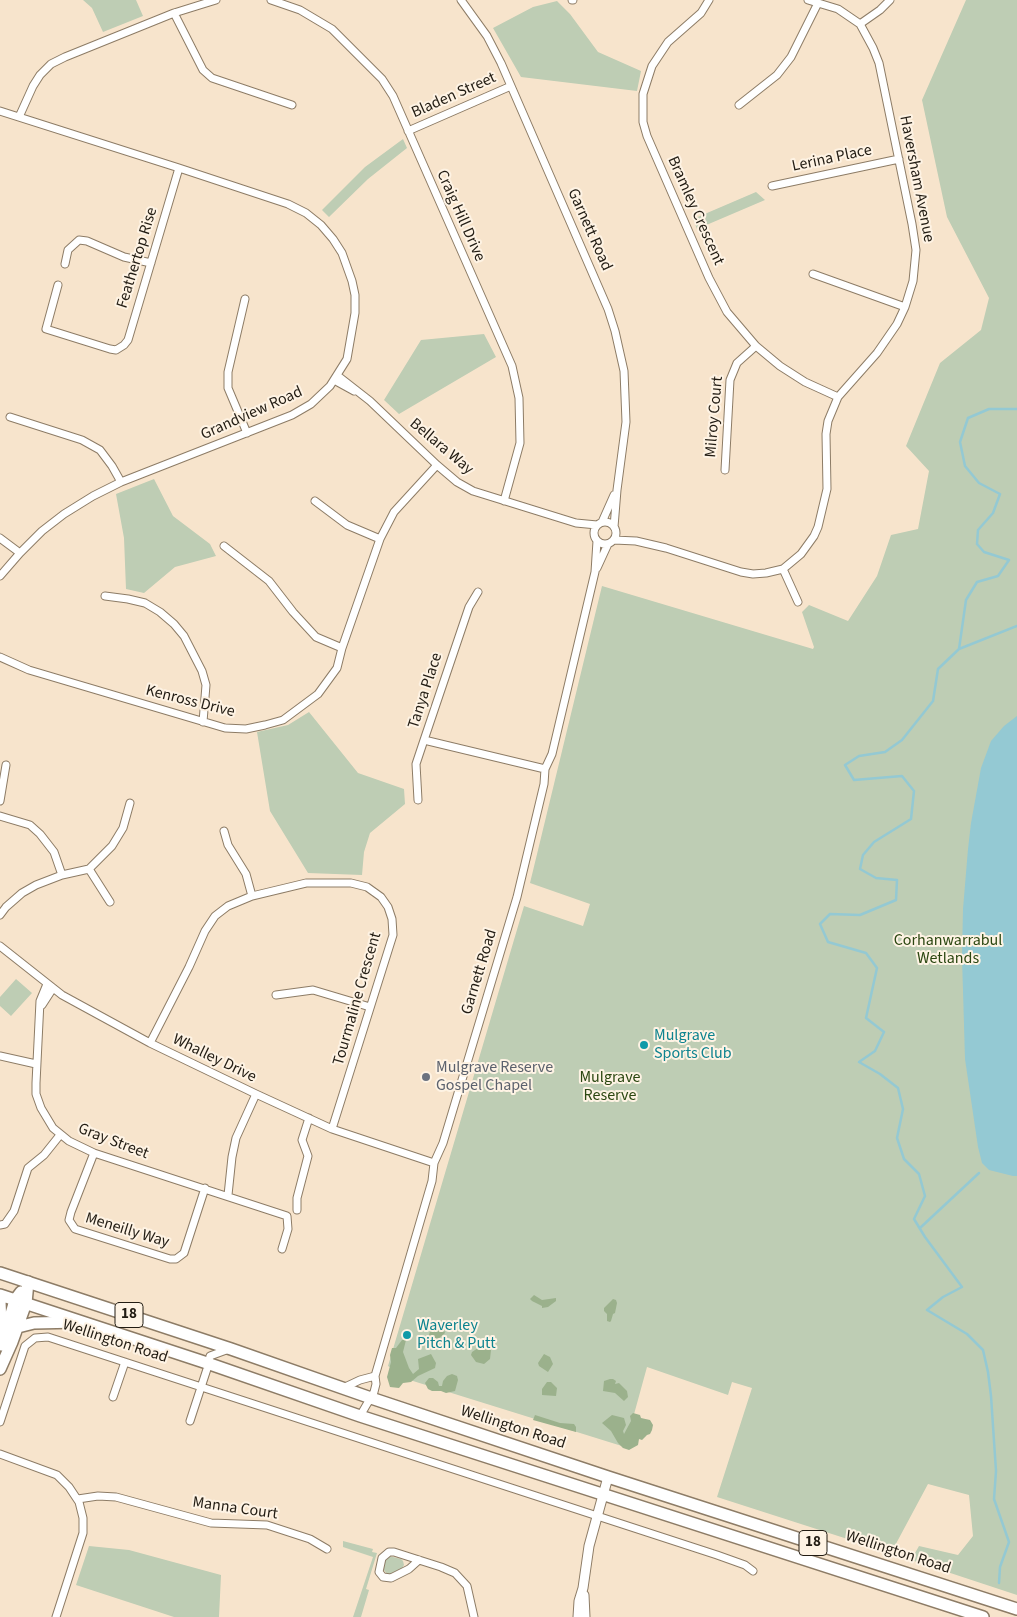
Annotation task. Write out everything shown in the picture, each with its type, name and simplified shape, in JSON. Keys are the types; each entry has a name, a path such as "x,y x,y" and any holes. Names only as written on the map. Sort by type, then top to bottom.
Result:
{"main road":[{"name":"Wellington Road","path":"0,1273 608,1477 1017,1609"},
{"path":"2,1345 28,1282"},
{"name":"Wellington Road","path":"0,1295 86,1322 360,1416 982,1617"},
{"path":"0,1368 18,1327 21,1301"},
{"path":"0,1302 2,1345 0,1368"},
{"path":"18,1327 46,1322 86,1322"},
{"path":"283,1390 290,1369"}],"street":[{"path":"19,117 33,86 40,75 52,64 174,13 216,0"},
{"name":"Craig Hill Drive","path":"271,0 300,10 332,29 382,79 394,96 512,366 519,398 520,444 504,501"},
{"name":"Garnett Road","path":"461,0 486,36 511,86 608,309 615,331 624,371 626,422 617,490 615,528"},
{"name":"Bramley Crescent","path":"709,0 701,13 668,42 652,66 643,94 643,122 647,136 717,295 727,312 756,346 780,366 805,382 838,397"},
{"name":"Haversham Avenue","path":"783,569 801,554 818,527 828,489 826,434 828,421 838,397 877,352 897,324 913,281 916,250 879,63 874,48 860,24 838,9 808,0"},
{"path":"860,24 880,10 890,0"},
{"path":"739,106 777,75 792,57 818,3"},
{"path":"174,13 203,70 212,78 292,105"},
{"name":"Bladen Street","path":"408,131 511,86"},
{"name":"Grandview Road","path":"0,111 288,204 306,213 321,225 333,239 347,266 355,295 356,313 347,359 336,378 322,394 301,410 121,482 93,496 64,514 42,531 0,576"},
{"name":"Lerina Place","path":"772,186 898,160"},
{"name":"Feathertop Rise","path":"58,285 46,329 116,350 121,348 128,340 179,168"},
{"path":"65,264 68,250 79,240 87,240 124,257 151,263"},
{"path":"814,274 904,307"},
{"path":"245,299 228,372 228,388 247,433"},
{"name":"Milroy Court","path":"725,470 730,380 737,363 756,346"},
{"name":"Bellara Way","path":"336,378 370,401 437,465 457,482 473,491 576,523 599,524"},
{"path":"10,417 82,440 100,450 121,482"},
{"name":"Kenross Drive","path":"0,657 29,670 225,728 246,729 265,726 283,720 318,694 337,668 342,648 380,539 394,512 437,465"},
{"name":"Garnett Road","path":"599,524 617,490"},
{"path":"314,501 347,524 380,539"},
{"path":"636,541 608,522 599,524 595,538 602,544 636,541 753,574 783,569 798,602"},
{"name":"Bellara Way","path":"576,523 595,538"},
{"path":"611,542 615,528"},
{"path":"0,538 20,553"},
{"name":"Garnett Road","path":"360,1416 371,1398 376,1384 375,1376 432,1181 434,1163 443,1143 517,898 544,784 545,769 552,754 595,572 595,538"},
{"name":"Garnett Road","path":"595,572 611,542"},
{"path":"224,546 268,581 293,612 316,636 342,648"},
{"name":"Tanya Place","path":"478,592 469,608 424,740 545,769"},
{"path":"105,596 145,603 160,612 184,636 202,671 206,685 203,722"},
{"path":"418,800 416,764 424,740"},
{"path":"0,801 6,765"},
{"path":"0,915 22,893 36,885 62,875 88,869 116,840 123,828 130,803"},
{"path":"0,816 30,825 40,834 54,852 62,875"},
{"path":"224,831 228,845 246,874 252,896"},
{"path":"88,869 110,902"},
{"name":"Tourmaline Crescent","path":"150,1043 189,967 205,931 215,916 228,906 252,896 306,883 351,882 366,887 381,897 388,907 392,919 393,935 352,1070 332,1128"},
{"name":"Whalley Drive","path":"0,946 50,986 70,999 150,1043 332,1128 434,1163"},
{"name":"Gray Street","path":"50,986 40,1001 36,1094 40,1108 53,1128 60,1135 79,1147 94,1153 228,1195 287,1216 288,1229 282,1249"},
{"path":"276,995 313,990 370,1007"},
{"path":"0,1056 37,1061"},
{"path":"228,1195 236,1138 256,1094"},
{"path":"297,1210 297,1198 308,1156 302,1140 309,1118"},
{"path":"0,1225 5,1224 14,1211 28,1168 44,1155 60,1135"},
{"name":"Meneilly Way","path":"94,1153 70,1212 69,1220 75,1229 170,1259 176,1259 184,1254 205,1188"},
{"name":"Wellington Road","path":"0,1422 28,1342 35,1338 48,1337 739,1562 753,1571"},
{"path":"190,1421 210,1356 231,1349"},
{"path":"113,1397 125,1362"},
{"path":"343,1388 360,1380 375,1376"},
{"path":"3,1456 57,1475 70,1487 79,1502 83,1518 83,1533 56,1617"},
{"path":"578,1617 588,1552 608,1477"},
{"name":"Manna Court","path":"79,1502 94,1496 106,1497 122,1499 211,1523 267,1525 310,1539 327,1549"},
{"path":"419,1560 409,1569 392,1578 383,1577 379,1572 382,1558 389,1552 419,1560 449,1570 464,1580 474,1617"},
{"path":"583,1588 585,1617"}],"green space":[{"path":"83,0 136,0 143,16 103,32 92,8"},
{"path":"966,0 1017,0 1017,1595 911,1560 919,1546 958,1555 973,1536 969,1495 928,1484 891,1553 717,1497 752,1388 732,1382 728,1395 647,1367 625,1447 413,1381 388,1366 524,906 583,926 590,904 530,883 602,586 813,649 814,647 802,612 809,605 848,621 877,576 891,535 918,529 929,471 906,446 940,363 981,330 989,298 947,217 922,100"},
{"path":"557,1 570,14 598,52 641,71 637,91 521,77 493,28 533,7"},
{"path":"403,139 407,148 368,179 329,217 322,210 365,167"},
{"path":"756,192 765,200 697,229 693,219"},
{"path":"484,334 496,357 399,414 384,400 421,340"},
{"path":"154,479 173,516 210,544 216,556 175,567 144,593 126,589 124,538 116,494"},
{"path":"309,712 358,773 404,789 405,804 370,833 364,852 362,875 308,873 270,811 257,732 288,725"},
{"path":"16,979 32,993 11,1016 0,1006 0,997"},
{"path":"534,1295 542,1300 556,1298 556,1301 548,1307 542,1308 542,1306 530,1299"},
{"path":"613,1299 617,1303 615,1313 610,1322 607,1321 607,1314 604,1308"},
{"path":"432,1325 440,1327 445,1333 437,1340 429,1340 428,1338"},
{"path":"402,1340 406,1340 403,1352 413,1374 419,1369 418,1359 431,1354 436,1363 435,1368 418,1376 411,1382 403,1383 399,1388 390,1387 387,1377 391,1362 390,1355 392,1348 396,1348"},
{"path":"481,1346 488,1347 491,1350 490,1359 484,1364 476,1362 471,1355 472,1352"},
{"path":"544,1354 550,1357 553,1364 548,1372 539,1366 538,1363"},
{"path":"452,1374 457,1376 458,1380 455,1391 446,1393 432,1391 428,1389 425,1383 429,1378 433,1378 438,1382 439,1386 442,1386 447,1376"},
{"path":"610,1379 616,1381 615,1384 619,1383 627,1391 628,1397 624,1401 615,1393 603,1391 604,1381"},
{"path":"547,1382 551,1382 557,1388 556,1396 542,1395 542,1389"},
{"path":"633,1413 640,1415 641,1418 650,1420 653,1425 650,1434 642,1440 639,1439 638,1445 629,1450 623,1448 618,1443 611,1431 602,1423 612,1415 624,1418 626,1425 623,1431 624,1434 631,1421 630,1416"},
{"path":"535,1415 560,1423 574,1424 576,1432 533,1420"},
{"path":"343,1541 373,1549 372,1552 377,1553 366,1589 369,1590 361,1617 353,1617 373,1557 343,1547"},
{"path":"89,1546 129,1550 221,1575 219,1617 174,1617 76,1585"},
{"path":"389,1556 401,1559 404,1565 388,1575 383,1569 385,1560"}],"water":[{"path":"1017,716 1017,1176 1013,1176 989,1170 982,1163 978,1147 965,1059 962,957 963,909 968,849 981,768 991,741 1004,726"}],"waterway":[{"path":"999,1583 1000,1567 1009,1542 994,1499 996,1471 991,1396 983,1350 967,1334 927,1310 943,1297 962,1287 914,1219 925,1196 919,1174 904,1159 897,1138 903,1109 898,1088 880,1074 859,1062 875,1051 884,1032 866,1018 877,968 866,953 828,942 820,924 830,914 860,915 896,900 897,880 876,878 860,869 863,855 874,842 911,819 914,791 902,776 854,780 845,765 859,756 885,752 902,740 933,701 938,669 959,649 966,600 977,582 998,576 1009,560 984,552 977,544 978,530 993,513 1000,494 979,483 965,466 960,442 968,418 989,409 1017,409"},
{"path":"959,649 1017,626"},
{"path":"920,1228 979,1173"}],"place":[{"name":"Mulgrave Sports Club","path":"644,1045"},
{"name":"Mulgrave Reserve Gospel Chapel","path":"426,1077"},
{"name":"Waverley Pitch & Putt","path":"407,1335"}],"park label":[{"name":"Corhanwarrabul Wetlands","path":"948,950"},
{"name":"Mulgrave Reserve","path":"610,1087"}]}
